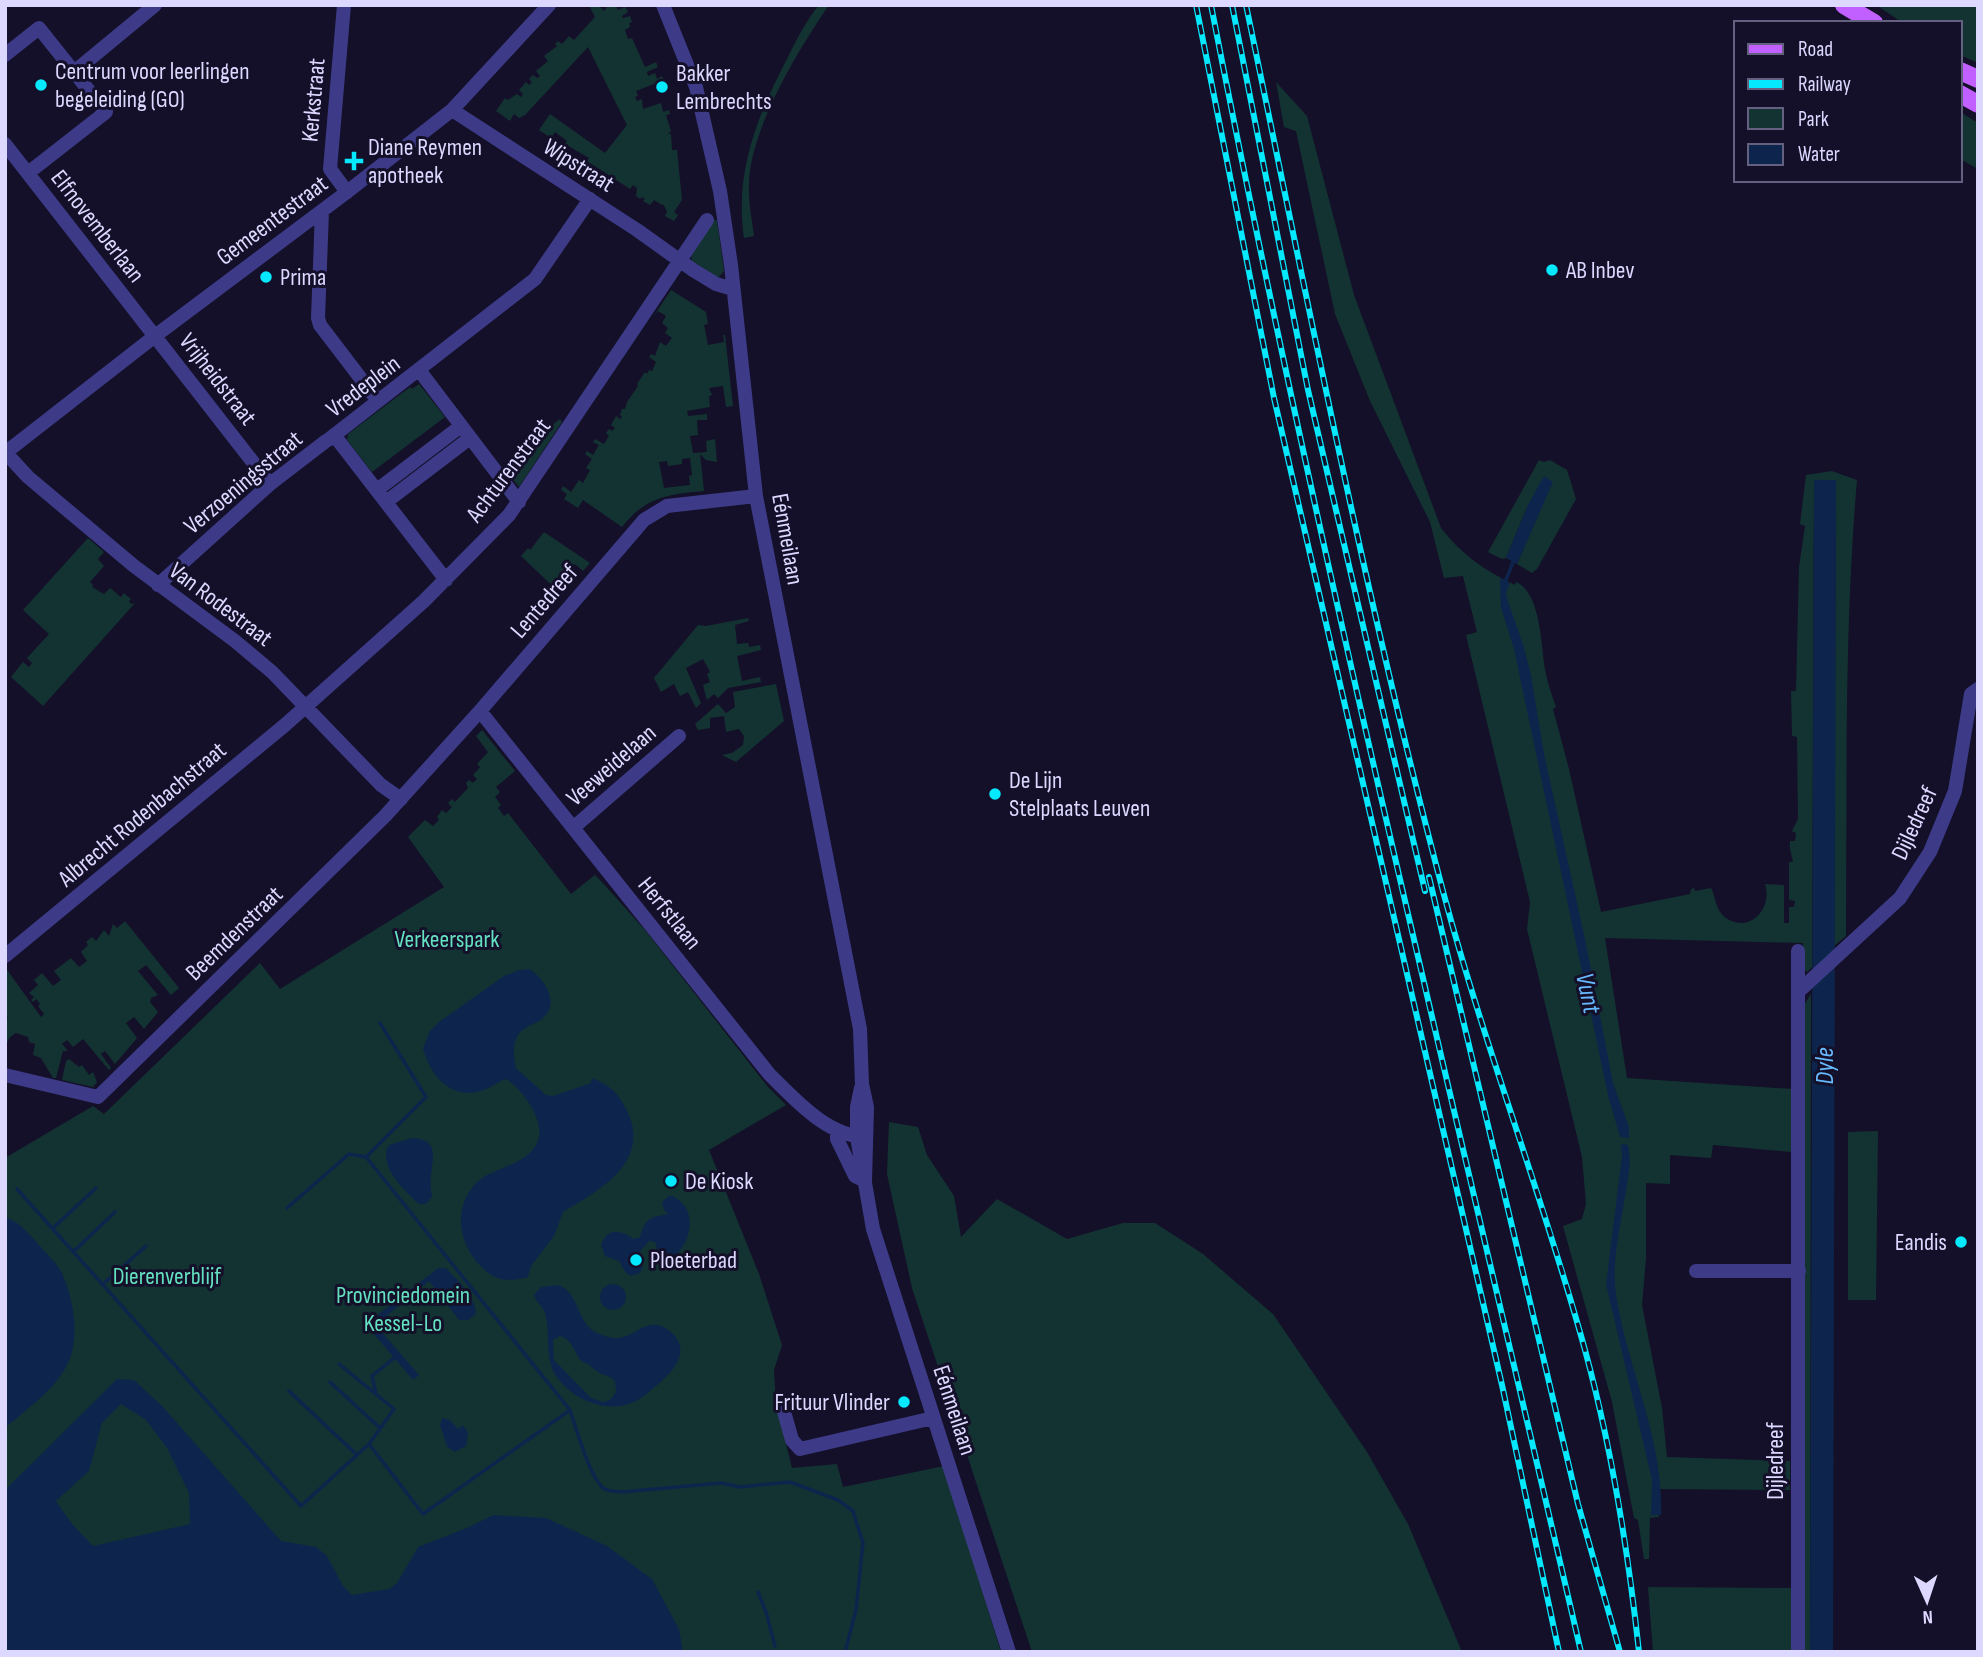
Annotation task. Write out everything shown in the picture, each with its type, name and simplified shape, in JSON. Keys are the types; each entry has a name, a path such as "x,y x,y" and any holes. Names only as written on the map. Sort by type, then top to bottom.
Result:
{"main road":[{"path":"1844,5 1871,21"},
{"path":"1862,5 1872,21"},
{"path":"1962,95 1978,104"}],"street":[{"path":"74,72 155,5"},
{"name":"Kerkstraat","path":"344,5 330,169 347,192"},
{"name":"Gemeentestraat","path":"6,452 452,110 550,5"},
{"name":"Eénmeilaan","path":"663,5 689,66 704,114 720,191 756,496 860,1029 862,1084 857,1107 862,1137 864,1181 873,1229 1009,1652"},
{"path":"5,55 39,28 106,112 27,173"},
{"name":"Wipstraat","path":"452,110 716,284 733,289"},
{"name":"Elfnovemberlaan","path":"5,144 155,336"},
{"path":"419,370 535,279 590,199"},
{"path":"322,211 318,318 320,325 378,401"},
{"path":"680,260 706,220"},
{"name":"Achturenstraat","path":"306,706 446,580 509,515 680,260"},
{"name":"Vrijheidstraat","path":"155,336 270,484"},
{"name":"Vredeplein","path":"446,580 382,496 329,439 419,370 519,502"},
{"path":"382,496 465,432"},
{"name":"Verzoeningsstraat","path":"158,585 270,484 329,439"},
{"name":"Van Rodestraat","path":"6,452 28,477 158,585 235,641 306,706 382,785 401,799"},
{"name":"Lentedreef","path":"401,799 644,520 667,506 756,496"},
{"name":"Dijledreef","path":"1799,985 1842,951 1900,898 1930,852 1955,791 1971,694 1978,689"},
{"name":"Albrecht Rodenbachstraat","path":"5,956 306,706"},
{"name":"Herfstlaan","path":"480,711 770,1075 805,1107 837,1131 862,1137"},
{"name":"Veeweidelaan","path":"573,828 679,736"},
{"name":"Beemdenstraat","path":"5,1075 98,1097 401,799"},
{"name":"Dijledreef","path":"1798,950 1798,1652"},
{"path":"837,1131 837,1139 852,1171 864,1181"},
{"path":"1696,1271 1799,1271"},
{"path":"781,1401 792,1440 800,1449 933,1418"}],"green space":[{"path":"589,5 598,5 604,11 607,7 605,5 615,5 618,10 625,7 628,12 622,16 630,16 632,22 625,30 628,39 632,38 645,67 656,62 658,67 647,72 648,76 655,73 657,79 662,76 664,80 636,91 638,96 635,97 637,101 642,99 643,109 661,103 663,112 669,110 670,114 666,115 671,131 668,134 671,134 672,150 677,150 682,200 674,212 678,215 674,221 665,216 667,211 663,204 654,200 650,205 643,201 645,199 636,196 637,188 633,185 630,189 587,161 589,158 565,144 567,141 555,132 551,138 539,130 550,114 605,153 627,125 588,47 525,115 519,118 514,114 510,121 496,111 505,98 508,100 517,94 521,97 523,94 519,90 526,82 529,85 532,82 529,79 533,75 537,78 540,76 536,71 548,61 544,56 557,46 555,44 558,41 562,44 569,36 574,40 595,17"},
{"path":"819,5 829,5 778,90 758,138 749,182 754,236 744,238 742,190 758,122 802,30"},
{"path":"1876,5 1973,5 1978,8 1978,63 1962,56 1962,21 1900,21"},
{"path":"1276,82 1307,116 1354,295 1441,528 1474,561 1504,580 1515,585 1516,582 1531,597 1541,634 1546,674 1556,707 1553,709 1601,912 1690,894 1694,888 1695,891 1711,888 1722,915 1743,923 1751,921 1762,910 1766,902 1765,884 1784,885 1784,923 1789,923 1789,907 1794,907 1795,901 1789,900 1789,862 1793,862 1790,841 1795,841 1796,833 1792,831 1798,819 1797,737 1792,736 1791,691 1796,691 1799,567 1805,526 1800,524 1806,475 1832,471 1857,480 1848,651 1846,936 1834,946 1836,480 1814,480 1812,967 1807,972 1804,969 1803,943 1605,938 1627,1078 1793,1089 1791,1152 1713,1145 1711,1158 1670,1155 1670,1184 1646,1183 1646,1258 1642,1305 1662,1408 1667,1457 1790,1461 1790,1490 1656,1489 1659,1517 1650,1518 1649,1559 1644,1559 1612,1402 1563,1226 1582,1219 1586,1204 1582,1157 1527,929 1530,902 1466,635 1477,632 1463,576 1444,578 1430,522 1370,401 1335,314 1296,131 1284,127"},
{"path":"1962,113 1978,123 1978,169 1962,160"},
{"path":"713,220 717,220 724,271 718,278 692,261 691,254"},
{"path":"671,290 706,312 708,324 704,325 708,345 724,342 725,335 733,406 726,407 723,386 709,388 712,395 709,396 710,407 687,411 688,416 707,414 707,420 697,420 698,435 690,436 693,453 707,452 706,441 715,439 717,462 706,460 700,454 704,491 669,496 649,503 622,527 583,500 578,508 564,499 567,494 561,490 563,486 571,492 579,480 583,483 590,470 586,468 592,459 585,454 587,451 593,455 599,445 593,442 595,439 604,444 609,436 606,433 615,428 611,425 616,416 620,419 622,417 622,409 625,409 637,384 645,372 647,374 649,370 652,371 656,362 649,357 651,354 655,356 660,342 666,346 672,338 665,333 668,328 662,323 666,316 658,311 653,317","holes":["690,458 692,475 689,476 690,485 664,488 659,462 667,461 668,466 682,464 682,459"]},
{"path":"419,384 445,417 372,472 347,440 348,434 410,387 412,389"},
{"path":"560,419 562,422 519,487 507,472 528,455 523,447"},
{"path":"1539,460 1550,460 1567,470 1576,499 1537,569 1532,573 1517,564 1552,482 1528,505 1506,558 1502,559 1488,552"},
{"path":"544,532 590,563 583,571 575,564 567,572 575,580 562,595 521,556 528,548 530,550"},
{"path":"88,538 104,552 98,559 104,566 90,582 92,587 104,594 110,588 121,597 124,593 131,599 131,604 135,603 43,706 11,677 23,662 29,667 32,663 27,658 49,634 23,610"},
{"path":"748,618 749,621 735,625 737,644 748,643 749,647 760,645 761,650 737,656 742,681 760,677 761,682 728,688 718,698 714,694 707,700 703,685 710,682 707,674 710,672 703,659 686,668 701,703 696,708 688,692 680,696 674,684 661,692 654,678 698,625"},
{"path":"776,684 784,721 736,762 722,755 732,753 743,745 744,736 739,729 726,732 724,716 710,718 710,728 698,730 695,724 718,704 726,713 735,707 733,692"},
{"name":"Provinciedomein Kessel-Lo","path":"482,730 515,771 496,787 500,792 495,797 501,805 498,808 504,816 508,813 571,894 595,875 601,881 645,930 768,1087 786,1105 709,1150 759,1274 782,1345 774,1370 776,1403 792,1468 837,1464 843,1487 944,1466 1001,1652 5,1652 5,1158 93,1106 104,1114 260,963 280,989 444,887 408,837 425,820 433,826 439,820 437,817 442,810 446,813 452,807 448,803 452,799 455,802 468,788 466,783 469,780 473,783 477,779 473,775 480,767 477,764 488,752 476,736"},
{"path":"125,921 179,988 171,995 146,965 138,971 158,995 151,998 150,1002 158,1012 144,1029 134,1017 126,1023 137,1038 115,1064 105,1051 101,1054 111,1068 109,1070 83,1039 73,1047 67,1040 62,1044 68,1051 63,1051 56,1078 53,1078 41,1058 33,1055 35,1044 29,1042 28,1037 16,1033 9,1038 5,1048 5,1020 8,1018 5,1014 5,967 41,1017 44,1014 38,1006 40,1004 36,999 33,1002 31,1000 34,997 29,993 38,985 34,980 42,973 53,986 61,980 54,971 71,958 79,967 87,961 81,952 88,945 86,942 92,937 96,941 104,930 109,936 113,924 117,928"},
{"path":"1811,994 1810,1652 1801,1652 1804,1005"},
{"path":"69,1059 79,1067 82,1065 89,1075 93,1072 97,1082 93,1087 62,1080 66,1061"},
{"path":"889,1122 918,1127 927,1155 954,1196 961,1237 997,1199 1067,1239 1123,1223 1155,1223 1203,1254 1273,1314 1367,1452 1408,1524 1462,1652 1032,1652 912,1288 887,1174"},
{"path":"1878,1131 1876,1300 1848,1300 1848,1132"},
{"path":"1648,1587 1795,1588 1794,1652 1653,1652"}],"water":[{"path":"1544,476 1553,482 1517,564 1506,558 1528,505"},
{"name":"Dyle","path":"1814,480 1836,480 1833,1652 1810,1652"},
{"path":"1500,578 1510,583 1506,592 1508,602 1531,675 1544,754 1585,939 1613,1083 1629,1127 1629,1138 1620,1137 1608,1095 1514,649 1501,608"},
{"path":"530,969 546,986 551,1000 547,1014 518,1035 514,1047 516,1068 546,1095 553,1096 591,1083 592,1078 605,1084 615,1092 629,1115 633,1132 632,1148 617,1174 591,1195 563,1212 554,1236 531,1266 528,1277 507,1280 496,1278 487,1272 470,1253 462,1230 463,1206 468,1194 483,1177 529,1154 539,1137 538,1121 524,1096 506,1079 481,1091 470,1093 451,1089 431,1068 423,1048 430,1031 439,1022 504,976"},
{"path":"412,1138 427,1142 432,1150 432,1197 426,1204 419,1204 394,1178 387,1161 389,1145"},
{"path":"1621,1144 1628,1145 1630,1161 1615,1262 1616,1294 1657,1459 1661,1515 1651,1515 1652,1480 1606,1284 1622,1156"},
{"path":"669,1196 677,1198 689,1215 687,1239 678,1253 664,1260 659,1255 655,1242 649,1241 638,1254 643,1266 640,1273 631,1276 619,1261 605,1256 601,1245 607,1235 615,1232 634,1239 640,1237 649,1219 668,1214 662,1202"},
{"path":"5,1217 27,1232 60,1269 70,1295 74,1333 71,1356 61,1376 39,1400 5,1428"},
{"path":"438,1268 446,1268 466,1289 476,1314 468,1320 459,1320 429,1281 378,1323 379,1329 419,1375 413,1380 369,1326 371,1320"},
{"path":"613,1284 622,1288 626,1297 622,1306 613,1310 604,1306 600,1297 604,1288"},
{"path":"558,1285 565,1289 585,1322 604,1336 624,1337 654,1325 667,1329 679,1344 679,1358 675,1366 646,1394 626,1405 606,1406 578,1396 562,1384 552,1369 545,1313 534,1295 541,1287","holes":["560,1336 581,1361 615,1381 616,1392 610,1400 603,1402 591,1398 554,1360 553,1340"]},
{"path":"117,1379 134,1380 163,1407 281,1541 316,1547 327,1556 343,1586 352,1595 389,1589 397,1583 418,1547 493,1515 546,1518 607,1546 652,1579 679,1629 683,1652 5,1652 5,1490","holes":["121,1404 146,1420 167,1448 189,1493 190,1524 93,1546 72,1524 56,1501 89,1471 102,1423"]},
{"path":"442,1418 450,1420 458,1429 463,1425 468,1433 466,1446 455,1452 447,1447 440,1425"}],"waterway":[{"name":"Vunt","path":"1505,582 1514,560"},
{"path":"380,1023 426,1097 366,1157 570,1410 597,1481 606,1490 622,1492 721,1483 740,1487 790,1482 838,1500 853,1511 863,1543 856,1610 845,1652"},
{"path":"287,1208 349,1154 366,1157"},
{"path":"53,1228 96,1188"},
{"path":"17,1189 301,1506 369,1444 423,1514 570,1410"},
{"path":"74,1251 115,1212"},
{"path":"103,1284 146,1246"},
{"path":"376,1394 372,1376 394,1358"},
{"path":"339,1364 394,1409 369,1444"},
{"path":"330,1382 380,1428"},
{"path":"289,1391 356,1454"},
{"path":"758,1592 775,1646"}],"railway":[{"path":"1196,5 1274,398 1502,1385 1559,1652"},
{"path":"1211,5 1252,212 1342,624 1581,1652"},
{"path":"1232,5 1308,390 1425,891"},
{"path":"1246,5 1363,563 1416,785 1460,952 1569,1293 1595,1387 1618,1500 1639,1652"},
{"path":"1429,877 1578,1504 1620,1652"}],"place":[{"name":"Centrum voor leerlingen begeleiding (GO)","path":"41,85"},
{"name":"Bakker Lembrechts","path":"662,87"},
{"name":"Diane Reymen apotheek","path":"354,161"},
{"name":"AB Inbev","path":"1552,270"},
{"name":"Prima","path":"266,277"},
{"name":"De Lijn Stelplaats Leuven","path":"995,794"},
{"name":"De Kiosk","path":"671,1181"},
{"name":"Eandis","path":"1961,1242"},
{"name":"Ploeterbad","path":"636,1260"},
{"name":"Frituur Vlinder","path":"904,1402"}],"park label":[{"name":"Verkeerspark","path":"447,939"},
{"name":"Dierenverblijf","path":"167,1276"}]}
